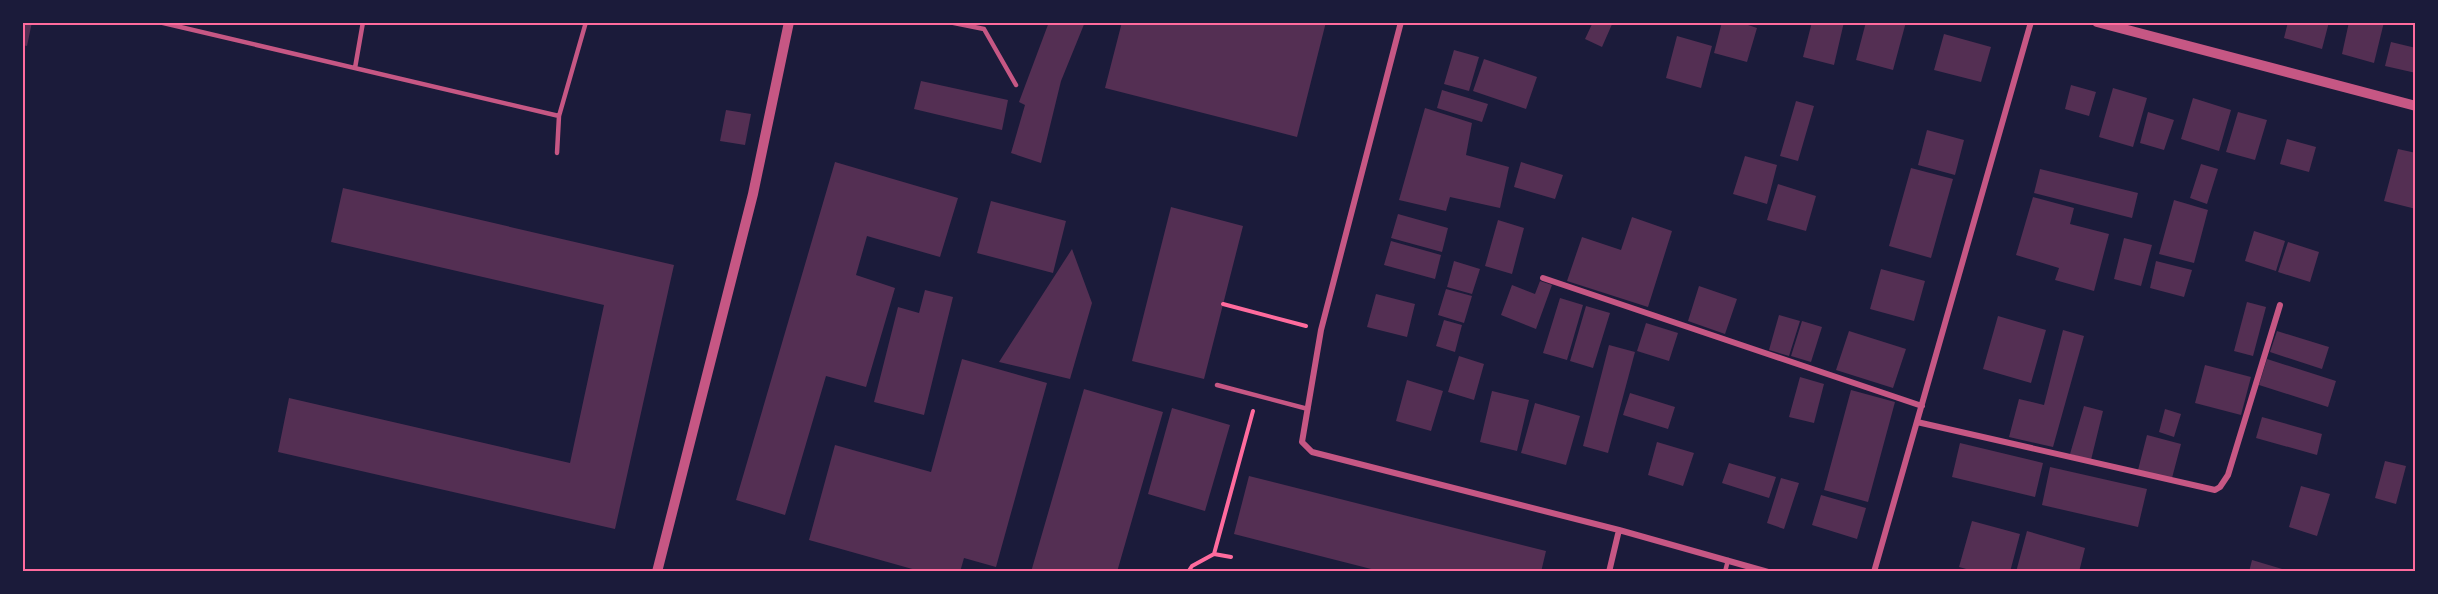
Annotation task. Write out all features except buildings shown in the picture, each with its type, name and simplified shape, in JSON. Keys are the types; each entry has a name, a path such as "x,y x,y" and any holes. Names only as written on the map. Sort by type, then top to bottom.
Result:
{"street":[{"path":"657,572 753,194 789,22"},
{"path":"1401,22 1321,330 1302,442 1312,452 1619,530 1768,572"},
{"path":"1874,572 2031,22"},
{"path":"2097,22 2415,106"},
{"path":"1543,278 1922,406"},
{"path":"1917,422 2215,489 2220,487 2228,475 2280,305"},
{"path":"1609,572 1619,530"}],"lane":[{"path":"159,22 559,116"},
{"path":"355,68 363,22"},
{"path":"557,153 559,116 586,22"},
{"path":"949,22 984,29"},
{"path":"986,22 984,29 1016,85"},
{"path":"1217,385 1308,409"},
{"path":"1725,572 1728,560"}],"path":[{"path":"1223,304 1321,330"},
{"path":"1214,554 1254,410 1264,411"},
{"path":"1188,572 1192,566 1214,554 1230,557"}]}
